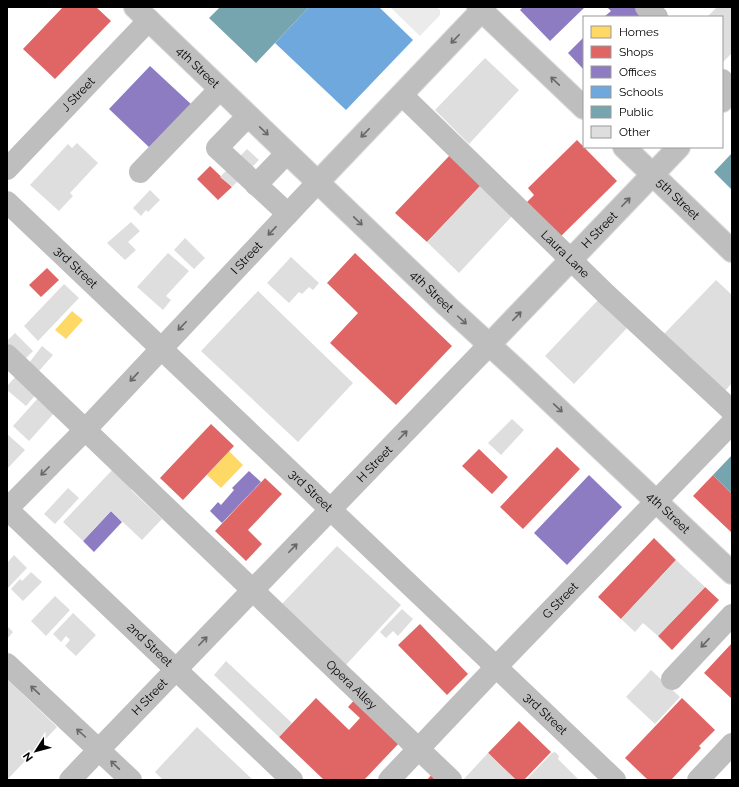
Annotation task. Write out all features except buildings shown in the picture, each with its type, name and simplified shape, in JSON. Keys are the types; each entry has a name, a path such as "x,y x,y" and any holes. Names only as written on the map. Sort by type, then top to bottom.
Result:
{"main road":[{"path":"646,7 656,16"},
{"path":"482,8 583,107"},
{"name":"I Street","path":"7,509 85,430 318,182 402,95 482,8"},
{"name":"4th Street","path":"142,14 447,306 490,344 732,573"},
{"name":"J Street","path":"7,169 142,14"},
{"path":"723,81 732,90 723,100"},
{"path":"140,172 220,89"},
{"name":"Laura Lane","path":"402,95 649,335 732,411"},
{"path":"248,116 217,148 288,214"},
{"name":"5th Street","path":"625,148 732,251"},
{"name":"H Street","path":"70,780 678,148"},
{"path":"256,185 287,153"},
{"name":"3rd Street","path":"7,202 615,780"},
{"name":"Opera Alley","path":"7,355 452,780"},
{"name":"G Street","path":"389,780 732,423"},
{"name":"2nd Street","path":"7,509 292,780"},
{"path":"672,679 732,615"},
{"path":"7,664 131,780"},
{"path":"698,780 732,744"}],"shaded area":[{"path":"390,7 436,7 440,10 440,15 420,36"}]}
